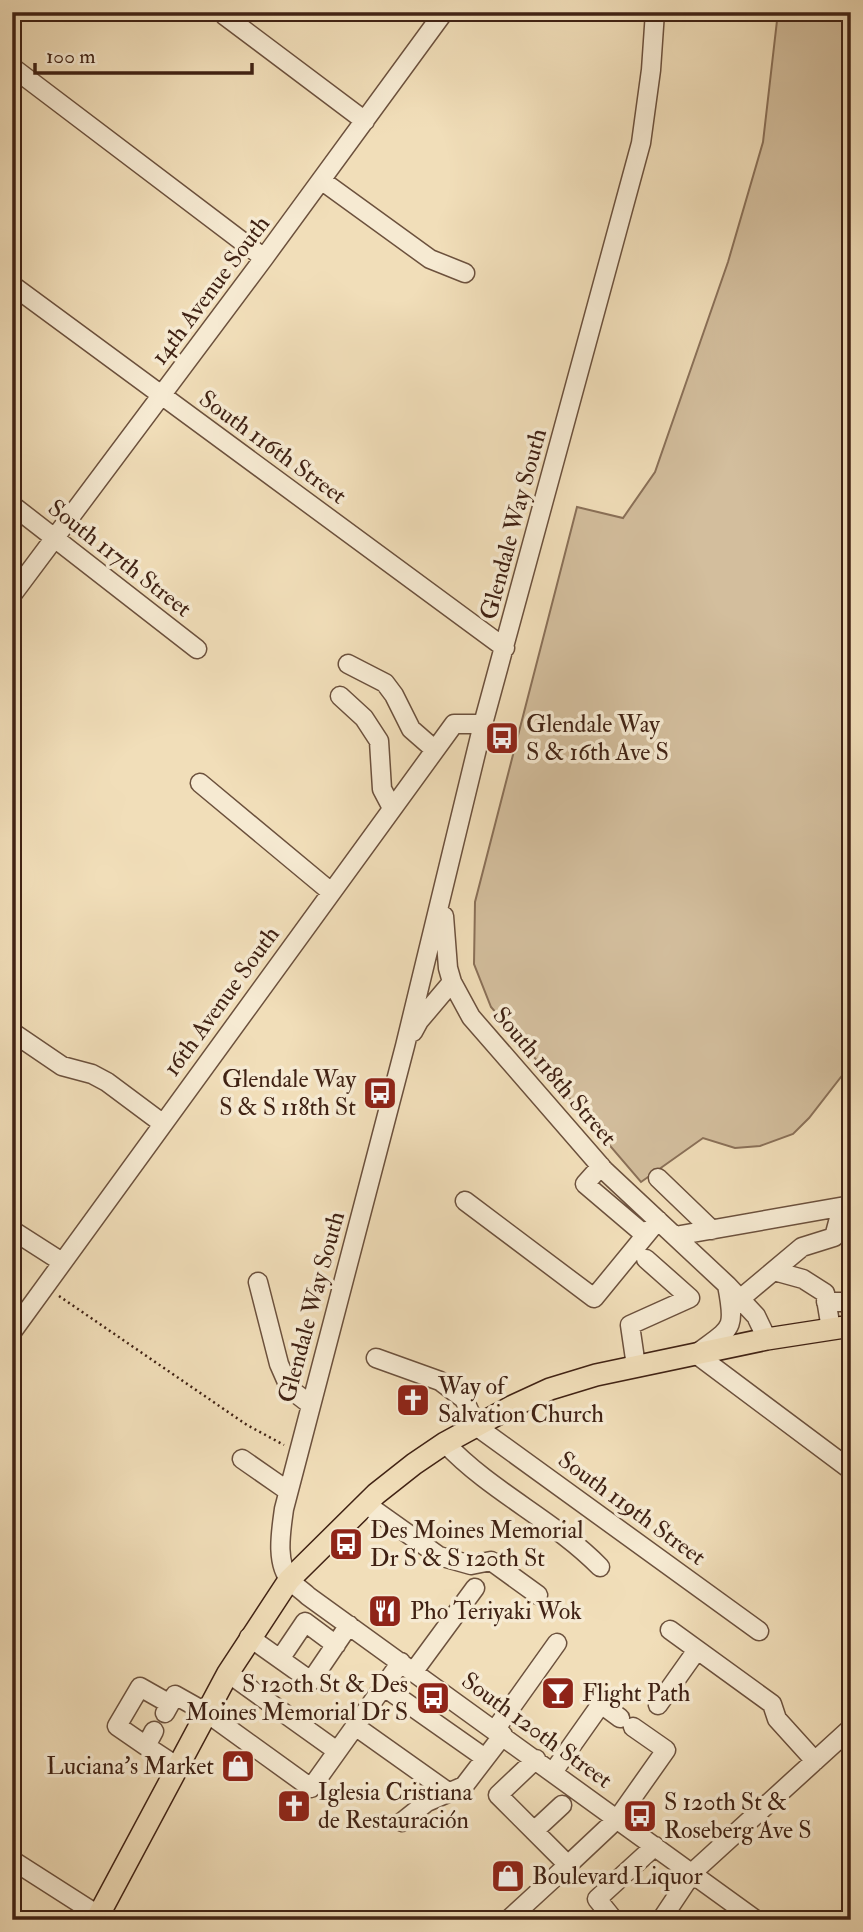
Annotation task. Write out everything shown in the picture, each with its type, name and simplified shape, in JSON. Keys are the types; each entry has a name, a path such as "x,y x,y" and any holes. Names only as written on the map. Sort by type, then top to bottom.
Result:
{"main road":[{"path":"97,1917 249,1637 289,1580 366,1504 414,1464 513,1405 550,1389 636,1366 767,1339 841,1328"}],"street":[{"name":"14th Avenue South","path":"12,595 444,12"},
{"name":"Glendale Way South","path":"289,1580 282,1566 281,1551 288,1491 405,1046 483,724 641,143 654,12"},
{"path":"224,15 365,121"},
{"path":"12,67 264,258"},
{"path":"321,180 430,260 465,273"},
{"name":"South 116th Street","path":"12,285 505,648"},
{"name":"South 117th Street","path":"12,505 197,649"},
{"path":"348,664 384,682 394,695 411,729 435,750"},
{"path":"340,696 364,718 379,741 382,789 392,808"},
{"name":"16th Avenue South","path":"12,1332 454,724 483,724"},
{"path":"200,783 331,892"},
{"name":"South 118th Street","path":"454,852 444,905 444,925 448,968 461,1002 476,1024 601,1166 727,1285 756,1316 767,1339"},
{"name":"Glendale Way South","path":"405,1046 419,1021 452,982"},
{"path":"12,1032 62,1066 92,1073 107,1082 162,1123"},
{"path":"601,1166 585,1184 645,1235"},
{"path":"658,1178 712,1230"},
{"path":"465,1201 594,1298 658,1220"},
{"path":"675,1236 846,1206"},
{"path":"740,1299 802,1247 834,1237 846,1206"},
{"path":"12,1230 62,1262"},
{"path":"636,1366 630,1325 690,1298 646,1259"},
{"path":"774,1271 803,1279 825,1293 841,1328"},
{"path":"258,1282 279,1364 290,1389 311,1405"},
{"path":"727,1285 733,1312 730,1325 696,1354 851,1470"},
{"path":"827,1302 851,1302"},
{"path":"376,1358 440,1381 464,1399 476,1426"},
{"name":"South 119th Street","path":"476,1426 759,1631"},
{"path":"446,1443 465,1464 581,1548 600,1567"},
{"path":"242,1458 288,1491"},
{"path":"366,1504 439,1556 471,1565 491,1561 538,1595"},
{"name":"South 120th Street","path":"289,1580 694,1872 756,1920"},
{"path":"178,1767 150,1738 117,1726 140,1687 167,1709 175,1695 207,1713 311,1788 384,1687 407,1667 475,1588"},
{"path":"280,1659 305,1622 336,1645"},
{"path":"249,1637 310,1681 349,1625"},
{"path":"670,1630 772,1704 777,1719 815,1761"},
{"path":"402,1822 419,1807 464,1786 485,1758 557,1643"},
{"path":"658,1705 697,1650"},
{"path":"228,1673 337,1751"},
{"path":"384,1687 485,1758"},
{"path":"508,1920 618,1818 666,1751 601,1704 553,1772"},
{"path":"355,1726 448,1792"},
{"path":"661,1920 694,1872 851,1728"},
{"path":"536,1759 498,1795 568,1865"},
{"path":"534,1831 562,1805"},
{"path":"614,1920 597,1899 655,1846"},
{"path":"12,1860 97,1917"}],"path":[{"path":"45,1286 247,1425 298,1453"}],"shaded area":[{"path":"778,12 851,12 851,1064 809,1118 793,1134 760,1146 735,1148 703,1138 641,1182 491,1007 474,964 475,902 577,507 623,518 655,472 728,262 763,142"}],"place":[{"name":"Glendale Way S & 16th Ave S","path":"502,738"},
{"name":"Glendale Way S & S 118th St","path":"380,1093"},
{"name":"Way of Salvation Church","path":"413,1400"},
{"name":"Des Moines Memorial Dr S & S 120th St","path":"346,1544"},
{"name":"Pho Teriyaki Wok","path":"385,1611"},
{"name":"Flight Path","path":"558,1693"},
{"name":"S 120th St & Des Moines Memorial Dr S","path":"433,1698"},
{"name":"Luciana's Market","path":"238,1766"},
{"name":"Iglesia Cristiana de Restauración","path":"294,1806"},
{"name":"S 120th St & Roseberg Ave S","path":"640,1816"},
{"name":"Boulevard Liquor","path":"508,1876"}]}
